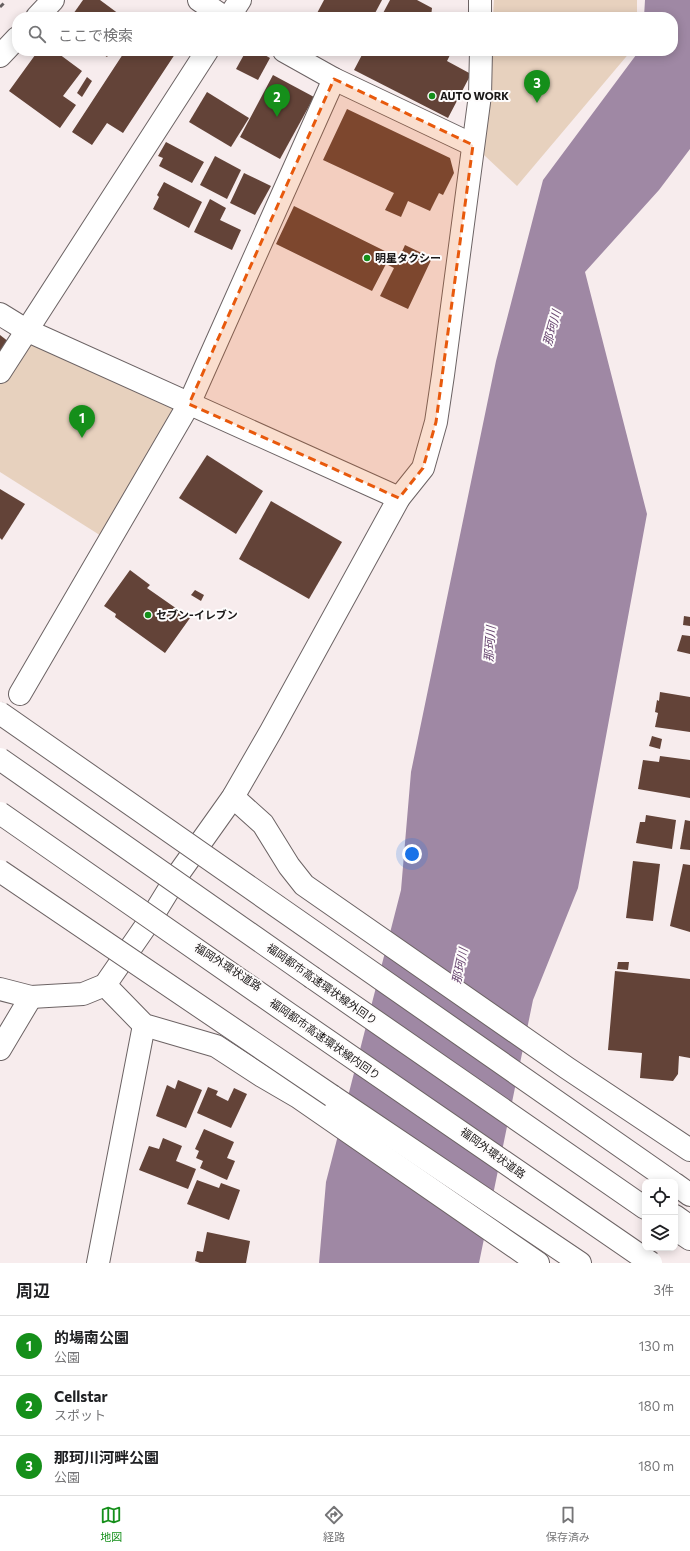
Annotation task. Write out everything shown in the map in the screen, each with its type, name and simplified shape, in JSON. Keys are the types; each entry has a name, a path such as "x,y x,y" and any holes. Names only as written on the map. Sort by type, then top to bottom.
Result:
{"main road":[{"path":"42,12 53,0"},
{"path":"199,0 217,12"},
{"path":"232,12 240,0"},
{"path":"480,0 480,12"},
{"path":"0,56 12,43"},
{"path":"0,372 204,56"},
{"path":"293,56 334,79 473,145"},
{"path":"0,989 31,997 83,994 105,985 152,917 179,873 233,797 399,498 423,468 436,422 443,375 480,95 481,56"},
{"path":"20,694 189,404 334,79"},
{"path":"0,314 26,330 399,498"},
{"path":"0,712 668,1179"},
{"path":"0,750 89,814 179,873 318,976 637,1189"},
{"name":"福岡都市高速環状線外回り","path":"0,759 642,1206"},
{"path":"233,797 263,824 289,866 304,885 567,1068 690,1150"},
{"name":"福岡外環状道路","path":"0,813 152,917 307,1018 537,1185 649,1263"},
{"name":"福岡都市高速環状線内回り","path":"0,813 649,1263"},
{"path":"0,872 580,1263"},
{"path":"105,985 144,1025 216,1046 298,1097 526,1257"},
{"path":"0,1049 31,997"},
{"path":"98,1263 144,1025"},
{"path":"678,1186 690,1195"},
{"path":"678,1218 690,1227"},
{"path":"678,1230 690,1239"}],"highlighted area":[{"path":"334,79 473,145 436,422 423,468 399,498 189,404"}],"shaded area":[{"path":"494,0 637,0 637,12 493,12"},
{"path":"490,56 627,56 517,186 484,155"},
{"path":"27,335 184,405 106,539 0,472 0,379"}],"water":[{"name":"那珂川","path":"645,0 690,0 690,149 659,190 585,272 647,514 578,888 533,1000 479,1263 319,1263 326,1182 401,890 411,772 496,361 543,180 635,56 678,56 678,12 644,12"}],"building":[{"path":"83,0 100,0 116,12 75,12"},
{"path":"324,0 382,0 376,12 318,12"},
{"path":"390,0 417,0 432,8 432,12 384,12"},
{"path":"34,56 62,56 82,71 63,96 76,105 60,128 9,91"},
{"path":"122,56 174,56 123,133 107,123 92,145 72,132"},
{"path":"243,56 267,56 270,58 258,80 236,69"},
{"name":"AUTO WORK","path":"361,56 450,56 447,61 471,74 448,118 354,70"},
{"path":"273,75 314,97 280,159 240,137"},
{"path":"87,77 92,81 82,97 77,93"},
{"path":"207,92 249,118 231,147 189,122"},
{"path":"347,109 450,158 454,173 443,195 439,193 430,211 408,201 401,217 385,210 394,193 323,160"},
{"path":"166,142 204,162 192,183 159,166 163,158 158,156"},
{"path":"215,156 241,170 227,199 200,185"},
{"path":"244,173 271,186 255,215 230,203"},
{"path":"164,182 202,202 189,228 153,209 159,197 157,195"},
{"path":"210,199 226,208 220,220 241,230 232,250 194,232"},
{"name":"明星タクシー","path":"294,206 399,258 405,245 432,258 408,309 380,296 394,268 386,264 372,291 276,244"},
{"path":"0,335 9,342 0,355"},
{"path":"207,455 263,491 236,534 179,498"},
{"path":"0,489 25,504 2,540 0,538"},
{"path":"271,501 342,542 309,599 239,559"},
{"path":"130,570 150,585 147,588 190,618 165,653 115,617 116,614 104,606"},
{"path":"195,590 204,595 201,601 191,595"},
{"path":"684,616 690,617 690,626 683,625"},
{"path":"682,635 690,636 690,654 677,651"},
{"path":"660,692 690,697 690,732 655,727 658,713 655,712 657,700 659,701"},
{"path":"652,736 662,739 660,749 649,746"},
{"path":"660,756 690,760 690,798 638,789 643,760 659,762"},
{"path":"646,815 676,820 672,849 636,843 640,822 645,822"},
{"path":"685,820 690,821 690,850 680,849"},
{"path":"633,861 660,864 653,921 626,918"},
{"path":"683,864 690,865 690,932 670,926"},
{"path":"618,962 629,962 628,970 617,969"},
{"path":"615,971 690,979 690,1058 679,1056 678,1074 673,1081 640,1078 642,1053 608,1050"},
{"path":"178,1080 202,1090 186,1128 156,1116 167,1085 175,1089"},
{"path":"208,1087 218,1091 216,1095 228,1101 234,1088 247,1094 231,1128 197,1113"},
{"path":"204,1129 234,1142 227,1158 235,1161 227,1180 200,1168 203,1161 196,1158 199,1151 195,1149"},
{"path":"163,1138 182,1146 176,1161 196,1169 188,1189 139,1170 149,1146 159,1149"},
{"path":"197,1180 219,1188 221,1183 240,1190 229,1220 187,1204"},
{"path":"207,1232 250,1241 246,1263 200,1263 195,1261 197,1251 203,1252"}],"tunnel":[{"path":"0,726 20,694"}],"railway":[{"path":"0,7 7,0"}],"place":[{"name":"AUTO WORK","path":"432,96"},
{"name":"那珂川河畔公園","path":"537,103"},
{"name":"Cellstar","path":"277,117"},
{"name":"明星タクシー","path":"367,258"},
{"name":"的場南公園","path":"82,438"},
{"name":"セブン-イレブン","path":"148,615"}]}
